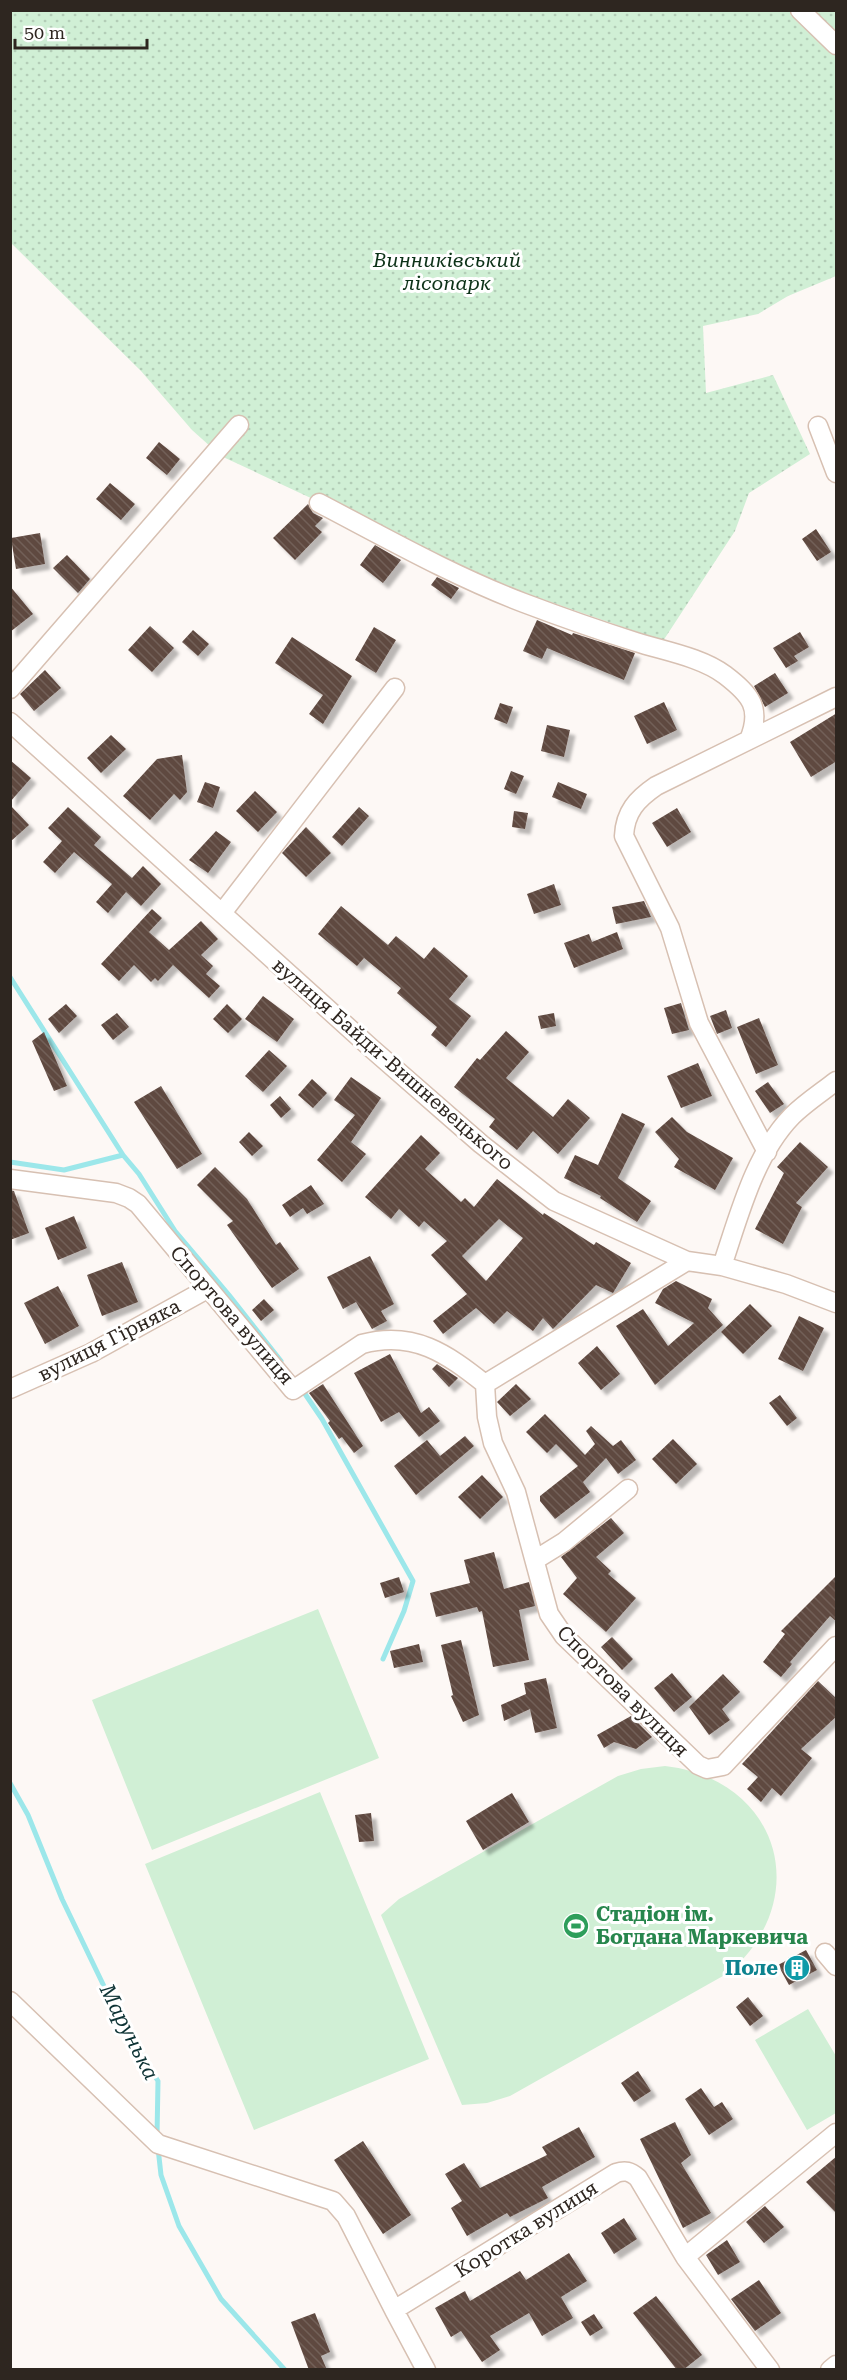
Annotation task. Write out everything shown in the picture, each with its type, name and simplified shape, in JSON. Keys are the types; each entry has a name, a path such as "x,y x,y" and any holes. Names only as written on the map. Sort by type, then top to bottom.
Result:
{"street":[{"path":"800,10 837,45"},
{"path":"10,689 239,425"},
{"path":"818,426 837,473"},
{"path":"319,503 482,586 613,635 697,662 723,674 746,693 755,706 756,724 749,740"},
{"path":"222,913 395,688"},
{"path":"767,1152 718,1063 699,1023 670,928 624,836 624,822 633,806 644,794 671,777 837,698"},
{"name":"вулиця Байди-Вишневецького","path":"10,722 481,1144 554,1201 687,1262 722,1266 786,1284 837,1303"},
{"path":"722,1266 747,1192 767,1152 792,1116 837,1081"},
{"name":"Спортова вулиця","path":"14,1181 116,1193 138,1204 293,1390 362,1344 375,1341 408,1341 425,1345 451,1357 485,1384 487,1417 494,1443 516,1492 549,1614 564,1636 698,1765 708,1769 723,1766 837,1646"},
{"path":"485,1384 687,1262"},
{"name":"вулиця Гірняка","path":"10,1389 91,1353 207,1289"},
{"path":"535,1560 564,1542 628,1489"},
{"path":"10,2001 158,2144 333,2201 346,2216 426,2370"},
{"path":"770,2370 685,2257 837,2133"},
{"name":"Коротка вулиця","path":"394,2310 624,2171 638,2178 685,2257"},
{"path":"830,2370 837,2365"}],"green space":[{"name":"Винниківський лісопарк","path":"10,11 836,11 836,276 788,296 758,314 703,326 706,393 773,375 810,454 749,493 735,531 663,641 484,579 221,456 192,430 141,371 11,243"},
{"path":"318,1609 379,1758 152,1850 92,1700"},
{"name":"Стадіон ім. Богдана Маркевича","path":"665,1766 704,1775 735,1793 758,1817 772,1845 777,1877 772,1910 756,1942 730,1972 510,2096 487,2103 462,2105 381,1915 399,1899 618,1776 641,1769"},
{"path":"320,1792 429,2059 254,2130 145,1864"},
{"path":"808,2009 836,2056 836,2113 807,2130 755,2040"}],"building":[{"path":"159,442 180,459 167,475 146,458"},
{"path":"110,483 135,504 121,520 96,499"},
{"path":"308,504 313,513 323,518 315,526 322,532 295,560 273,538"},
{"path":"816,529 831,552 817,561 802,539"},
{"path":"40,533 45,564 16,569 11,538"},
{"path":"375,545 401,560 383,583 360,565"},
{"path":"67,555 90,579 78,593 53,568"},
{"path":"437,577 459,588 451,599 431,585"},
{"path":"10,586 33,614 10,632"},
{"path":"537,620 572,635 573,633 635,653 624,680 547,648 542,659 523,651"},
{"path":"150,626 174,648 152,672 128,650"},
{"path":"374,627 396,640 376,673 355,660"},
{"path":"193,630 209,644 198,656 182,642"},
{"path":"800,632 809,647 794,656 798,661 786,668 773,648"},
{"path":"292,637 352,676 323,724 309,714 323,695 275,663"},
{"path":"45,670 61,688 34,711 20,694"},
{"path":"775,673 788,693 765,707 754,686"},
{"path":"664,702 677,730 647,744 634,716"},
{"path":"500,703 513,707 507,724 494,719"},
{"path":"837,713 837,761 811,777 790,742"},
{"path":"547,725 570,730 564,757 541,751"},
{"path":"111,735 126,749 101,773 87,758"},
{"path":"182,755 187,792 180,800 174,794 150,820 123,796 157,759"},
{"path":"10,760 31,778 10,802"},
{"path":"511,771 524,776 516,794 504,789"},
{"path":"205,782 220,787 213,808 197,802"},
{"path":"558,782 587,794 581,809 552,797"},
{"path":"255,791 277,812 258,832 236,811"},
{"path":"10,805 29,825 10,842"},
{"path":"68,807 101,837 94,845 132,878 143,866 161,884 141,906 126,892 108,913 96,902 112,884 74,852 55,873 43,862 62,841 48,828"},
{"path":"359,807 369,816 342,846 332,837"},
{"path":"677,808 691,832 667,847 652,823"},
{"path":"514,811 528,813 525,829 512,827"},
{"path":"306,827 331,853 306,877 282,853"},
{"path":"216,831 231,842 208,873 189,860"},
{"path":"554,884 561,905 534,914 527,894"},
{"path":"644,901 651,917 616,924 612,907"},
{"path":"341,906 388,945 396,936 424,959 434,947 468,976 449,999 471,1016 446,1047 431,1035 437,1027 397,993 401,988 364,958 357,966 318,934"},
{"path":"152,909 162,918 149,932 169,950 201,921 218,939 201,955 213,966 206,974 220,986 209,998 173,965 158,981 155,978 151,982 134,965 119,981 101,964"},
{"path":"617,932 623,949 574,968 564,943 589,934 592,942"},
{"path":"263,996 294,1019 277,1042 245,1019"},
{"path":"681,1003 689,1030 672,1034 664,1008"},
{"path":"66,1004 77,1016 59,1033 48,1019"},
{"path":"227,1004 242,1019 228,1033 213,1019"},
{"path":"726,1010 732,1028 717,1034 710,1016"},
{"path":"117,1013 129,1027 113,1040 101,1025"},
{"path":"554,1013 556,1026 541,1029 538,1016"},
{"path":"759,1018 778,1065 756,1074 737,1027"},
{"path":"506,1031 529,1052 506,1078 553,1117 568,1099 590,1118 558,1154 533,1131 517,1150 489,1127 495,1119 454,1087 477,1058 480,1060"},
{"path":"44,1032 67,1086 54,1091 32,1041"},
{"path":"269,1050 287,1066 263,1092 245,1076"},
{"path":"698,1063 712,1096 681,1108 667,1076"},
{"path":"351,1077 381,1098 351,1142 366,1154 342,1182 317,1160 355,1115 334,1100"},
{"path":"312,1079 327,1093 313,1108 298,1095"},
{"path":"768,1082 784,1104 770,1113 755,1091"},
{"path":"161,1086 202,1154 177,1169 134,1102"},
{"path":"280,1096 291,1109 281,1118 270,1105"},
{"path":"622,1113 645,1124 618,1178 651,1201 637,1222 600,1198 601,1196 564,1178 575,1155 598,1165"},
{"path":"672,1117 687,1132 733,1158 715,1190 674,1167 679,1159 655,1132"},
{"path":"249,1132 263,1146 252,1156 239,1142"},
{"path":"421,1135 440,1153 425,1169 461,1202 465,1198 474,1207 497,1179 543,1215 544,1213 594,1245 596,1242 631,1263 613,1293 596,1285 553,1329 543,1318 533,1331 507,1311 494,1324 476,1308 443,1334 433,1321 467,1294 431,1255 447,1241 424,1221 419,1227 399,1209 391,1219 365,1197","holes":["499,1219 523,1238 486,1281 462,1256"]},
{"path":"800,1142 828,1167 796,1203 802,1207 783,1244 755,1229 784,1173 777,1167"},
{"path":"215,1167 247,1199 276,1245 280,1242 299,1269 272,1288 227,1225 233,1221 197,1185"},
{"path":"311,1185 324,1204 307,1214 303,1208 290,1217 282,1205"},
{"path":"10,1190 14,1191 29,1233 10,1240"},
{"path":"74,1216 87,1248 58,1260 45,1228"},
{"path":"370,1256 394,1304 381,1311 387,1321 372,1329 356,1302 343,1309 327,1277"},
{"path":"122,1262 138,1302 102,1316 87,1275"},
{"path":"676,1281 712,1299 708,1308 723,1325 655,1385 616,1326 643,1309 668,1346 694,1323 655,1303 663,1289"},
{"path":"58,1286 79,1326 45,1344 24,1303"},
{"path":"264,1299 274,1310 261,1321 252,1310"},
{"path":"750,1304 772,1326 743,1354 721,1332"},
{"path":"799,1316 824,1328 803,1371 778,1359"},
{"path":"597,1346 620,1374 601,1390 578,1363"},
{"path":"390,1354 421,1413 429,1407 440,1421 419,1437 399,1412 381,1422 354,1373"},
{"path":"437,1364 458,1378 449,1387 432,1369"},
{"path":"323,1384 363,1446 354,1453 342,1437 339,1439 328,1423 330,1421 309,1393"},
{"path":"516,1384 531,1399 510,1416 497,1402"},
{"path":"780,1395 797,1418 787,1426 769,1403"},
{"path":"545,1414 585,1455 595,1444 586,1431 591,1426 613,1446 621,1440 636,1460 618,1474 606,1458 583,1482 590,1492 555,1519 540,1501 540,1496 578,1466 556,1444 547,1453 526,1432"},
{"path":"465,1436 474,1446 416,1495 394,1466 427,1440 440,1456"},
{"path":"673,1439 697,1464 676,1484 652,1459"},
{"path":"482,1475 503,1497 480,1519 458,1497"},
{"path":"611,1518 624,1533 596,1557 611,1571 608,1574 636,1598 606,1632 563,1594 577,1578 561,1557"},
{"path":"494,1552 504,1589 529,1582 535,1606 519,1610 529,1660 493,1667 482,1611 479,1612 477,1607 436,1617 430,1593 470,1583 464,1560"},
{"path":"837,1575 837,1622 830,1616 790,1662 792,1664 781,1677 763,1662 785,1634 781,1631"},
{"path":"399,1577 404,1592 385,1598 380,1583"},
{"path":"612,1637 633,1659 622,1670 601,1647"},
{"path":"461,1640 479,1715 463,1722 451,1696 453,1695 441,1645"},
{"path":"419,1644 423,1662 394,1668 390,1651"},
{"path":"672,1673 692,1697 674,1712 654,1688"},
{"path":"723,1674 740,1692 722,1709 730,1720 709,1735 689,1707"},
{"path":"546,1678 557,1728 535,1733 530,1709 504,1721 501,1705 526,1694 524,1683"},
{"path":"818,1681 837,1699 837,1716 801,1749 812,1758 781,1796 772,1788 761,1802 747,1789 758,1777 742,1764"},
{"path":"631,1716 652,1737 636,1749 614,1742 604,1748 597,1735"},
{"path":"512,1793 529,1822 483,1850 466,1821"},
{"path":"371,1813 374,1841 359,1842 355,1815"},
{"name":"Поле","path":"806,1950 817,1970 789,1985 778,1965"},
{"path":"748,1997 763,2016 750,2026 736,2007"},
{"path":"638,2071 651,2091 634,2102 621,2083"},
{"path":"701,2088 714,2107 722,2102 733,2119 709,2135 685,2099"},
{"path":"675,2122 691,2155 681,2163 711,2213 683,2228 640,2139"},
{"path":"579,2127 595,2157 542,2187 548,2198 510,2217 507,2213 467,2236 451,2208 462,2201 445,2174 464,2163 480,2188 547,2155 542,2147"},
{"path":"363,2141 411,2215 383,2234 334,2160"},
{"path":"837,2156 837,2214 806,2182"},
{"path":"765,2206 784,2227 764,2243 746,2222"},
{"path":"624,2218 637,2239 614,2254 601,2233"},
{"path":"727,2240 740,2262 718,2275 706,2255"},
{"path":"569,2253 587,2281 561,2297 573,2318 542,2336 529,2313 490,2336 500,2350 482,2362 461,2331 451,2337 435,2308 465,2291 470,2301 520,2271 526,2280"},
{"path":"759,2280 781,2313 755,2331 731,2299"},
{"path":"656,2296 702,2355 683,2370 677,2370 633,2313"},
{"path":"315,2313 330,2352 321,2356 327,2370 309,2370 291,2322"},
{"path":"594,2314 603,2328 590,2336 581,2322"}],"waterway":[{"path":"10,977 123,1155 139,1174 175,1231 281,1361"},
{"path":"10,1162 64,1170 123,1155"},
{"path":"301,1388 322,1419 413,1581 404,1611 383,1659"},
{"name":"Марунька","path":"10,1783 28,1815 62,1899 126,2032 158,2081 157,2136"},
{"name":"Марунька","path":"158,2148 161,2175 179,2226 221,2299 285,2370"}],"place":[{"name":"Стадіон ім. Богдана Маркевича","path":"576,1926"},
{"name":"Поле","path":"797,1968"}]}
